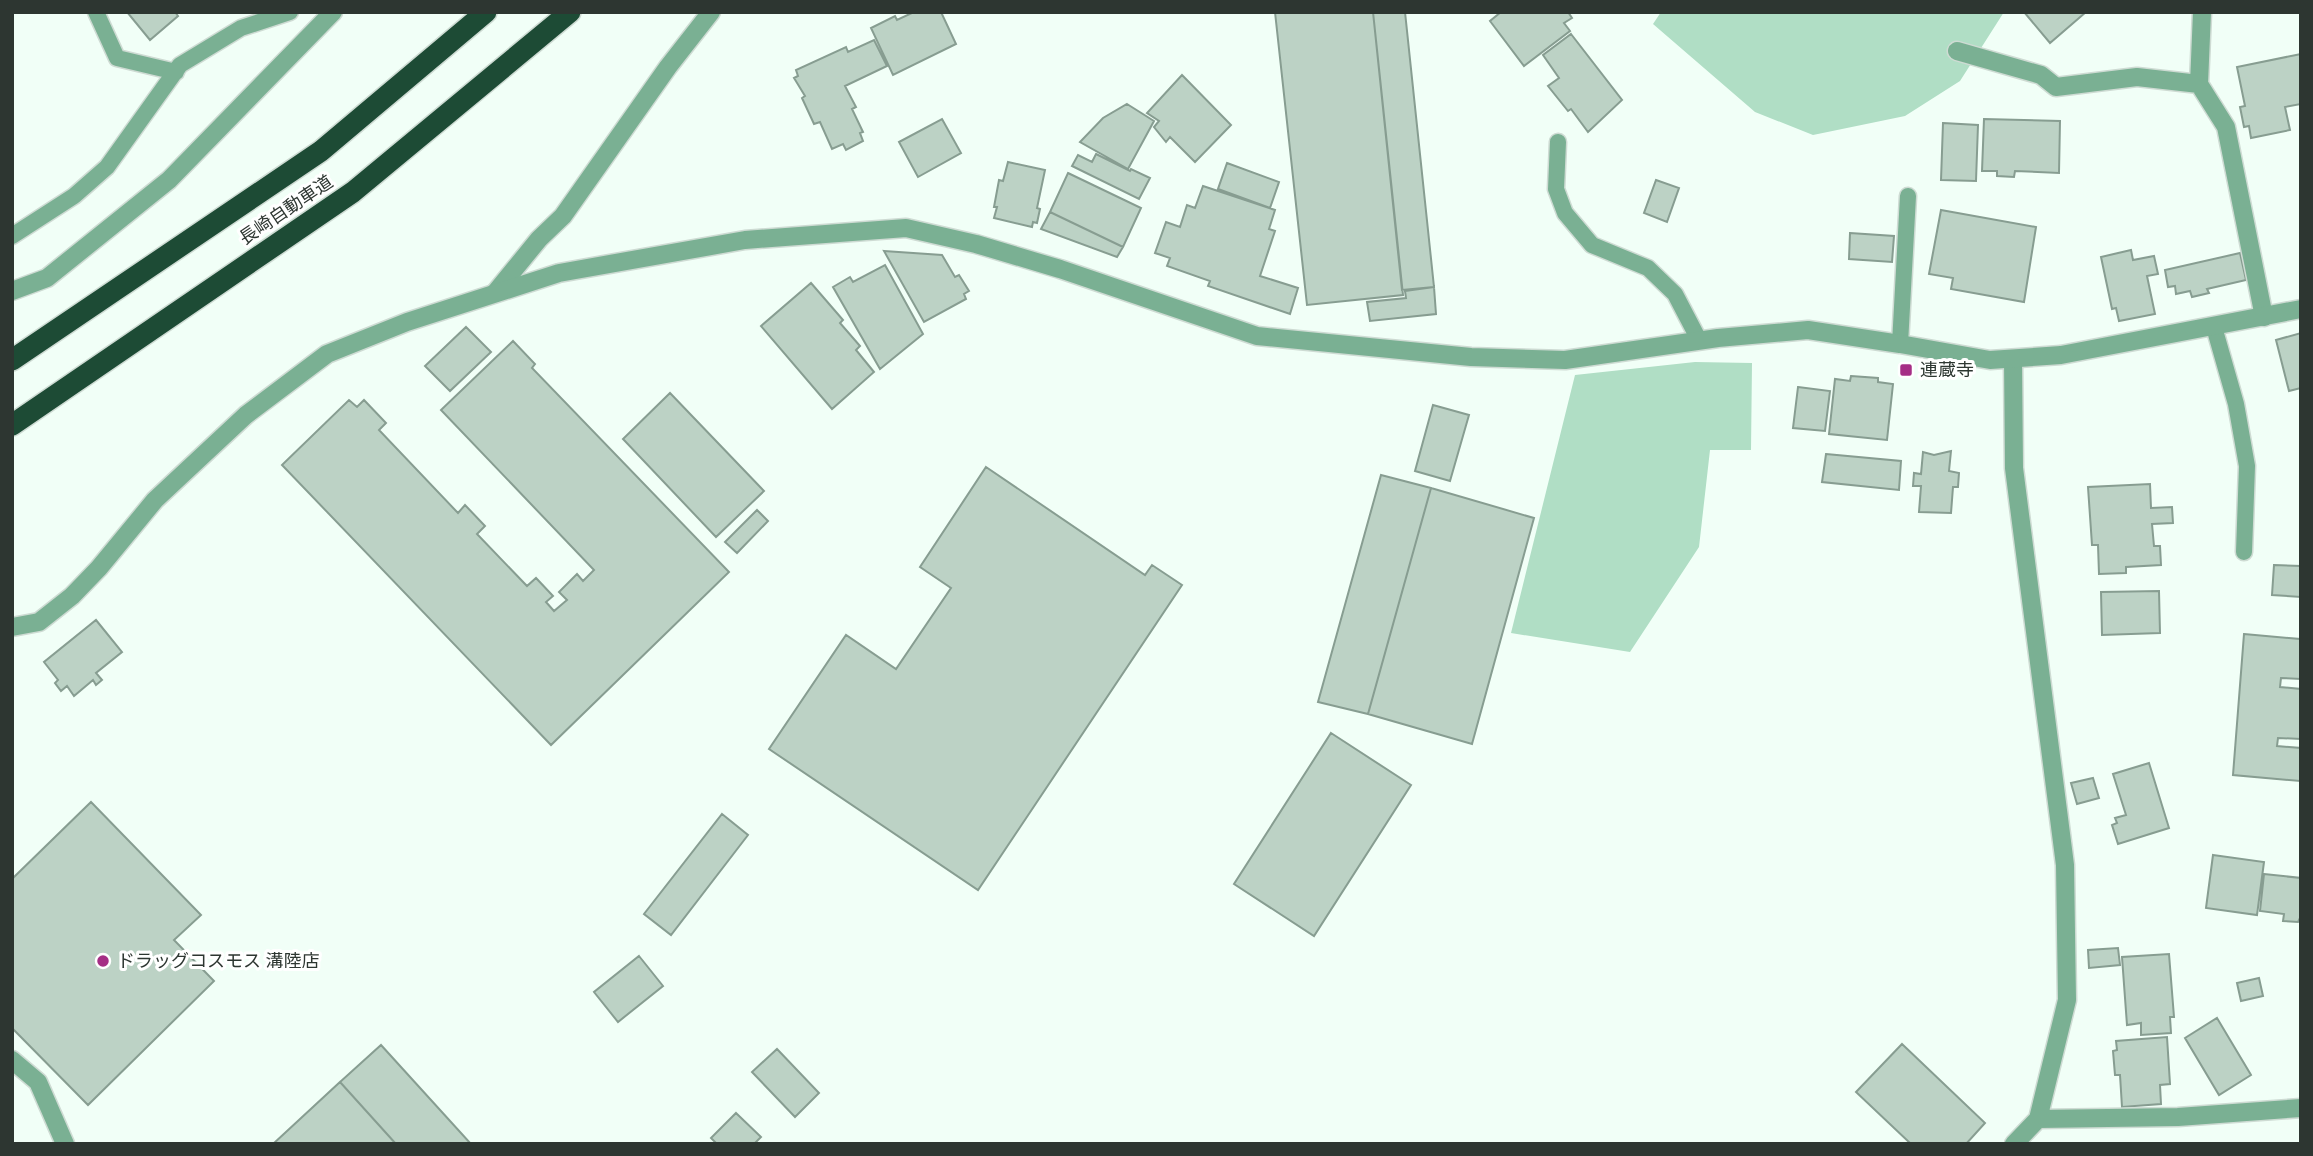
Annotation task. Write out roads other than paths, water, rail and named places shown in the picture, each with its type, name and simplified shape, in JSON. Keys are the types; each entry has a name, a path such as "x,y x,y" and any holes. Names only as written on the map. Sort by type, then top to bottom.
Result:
{"highway":[{"name":"長崎自動車道","path":"12,360 321,151 486,12"},
{"name":"長崎自動車道","path":"12,425 353,192 570,12"}],"street":[{"path":"12,291 47,278 169,180 333,12"},
{"path":"495,293 539,239 563,216 668,66 711,12"},
{"path":"2202,12 2199,83 2226,127 2263,317"},
{"path":"1957,51 2041,75 2056,87 2137,77 2199,83"},
{"path":"12,627 39,622 72,596 99,568 155,500 236,424 327,354 407,321 559,273 745,240 906,228 975,244 1060,269 1257,336 1471,356 1565,360 1699,340 1808,330 1990,360 2013,359 2061,355 2301,309"},
{"path":"2013,359 2014,468 2065,865 2067,1000 2038,1119 2014,1144"},
{"path":"12,1060 38,1082 65,1144"},
{"path":"2038,1119 2178,1117 2301,1108"}],"lane":[{"path":"96,12 117,58 176,72"},
{"path":"12,236 74,196 107,167 180,65 241,28 290,12"},
{"path":"1558,142 1556,189 1565,213 1592,245 1648,268 1675,294 1699,340"},
{"path":"1900,344 1908,196"},
{"path":"2214,327 2236,404 2247,466 2244,552"}],"place":[{"name":"連蔵寺","path":"1906,370"},
{"name":"ドラッグコスモス 溝陸店","path":"103,961"}]}
